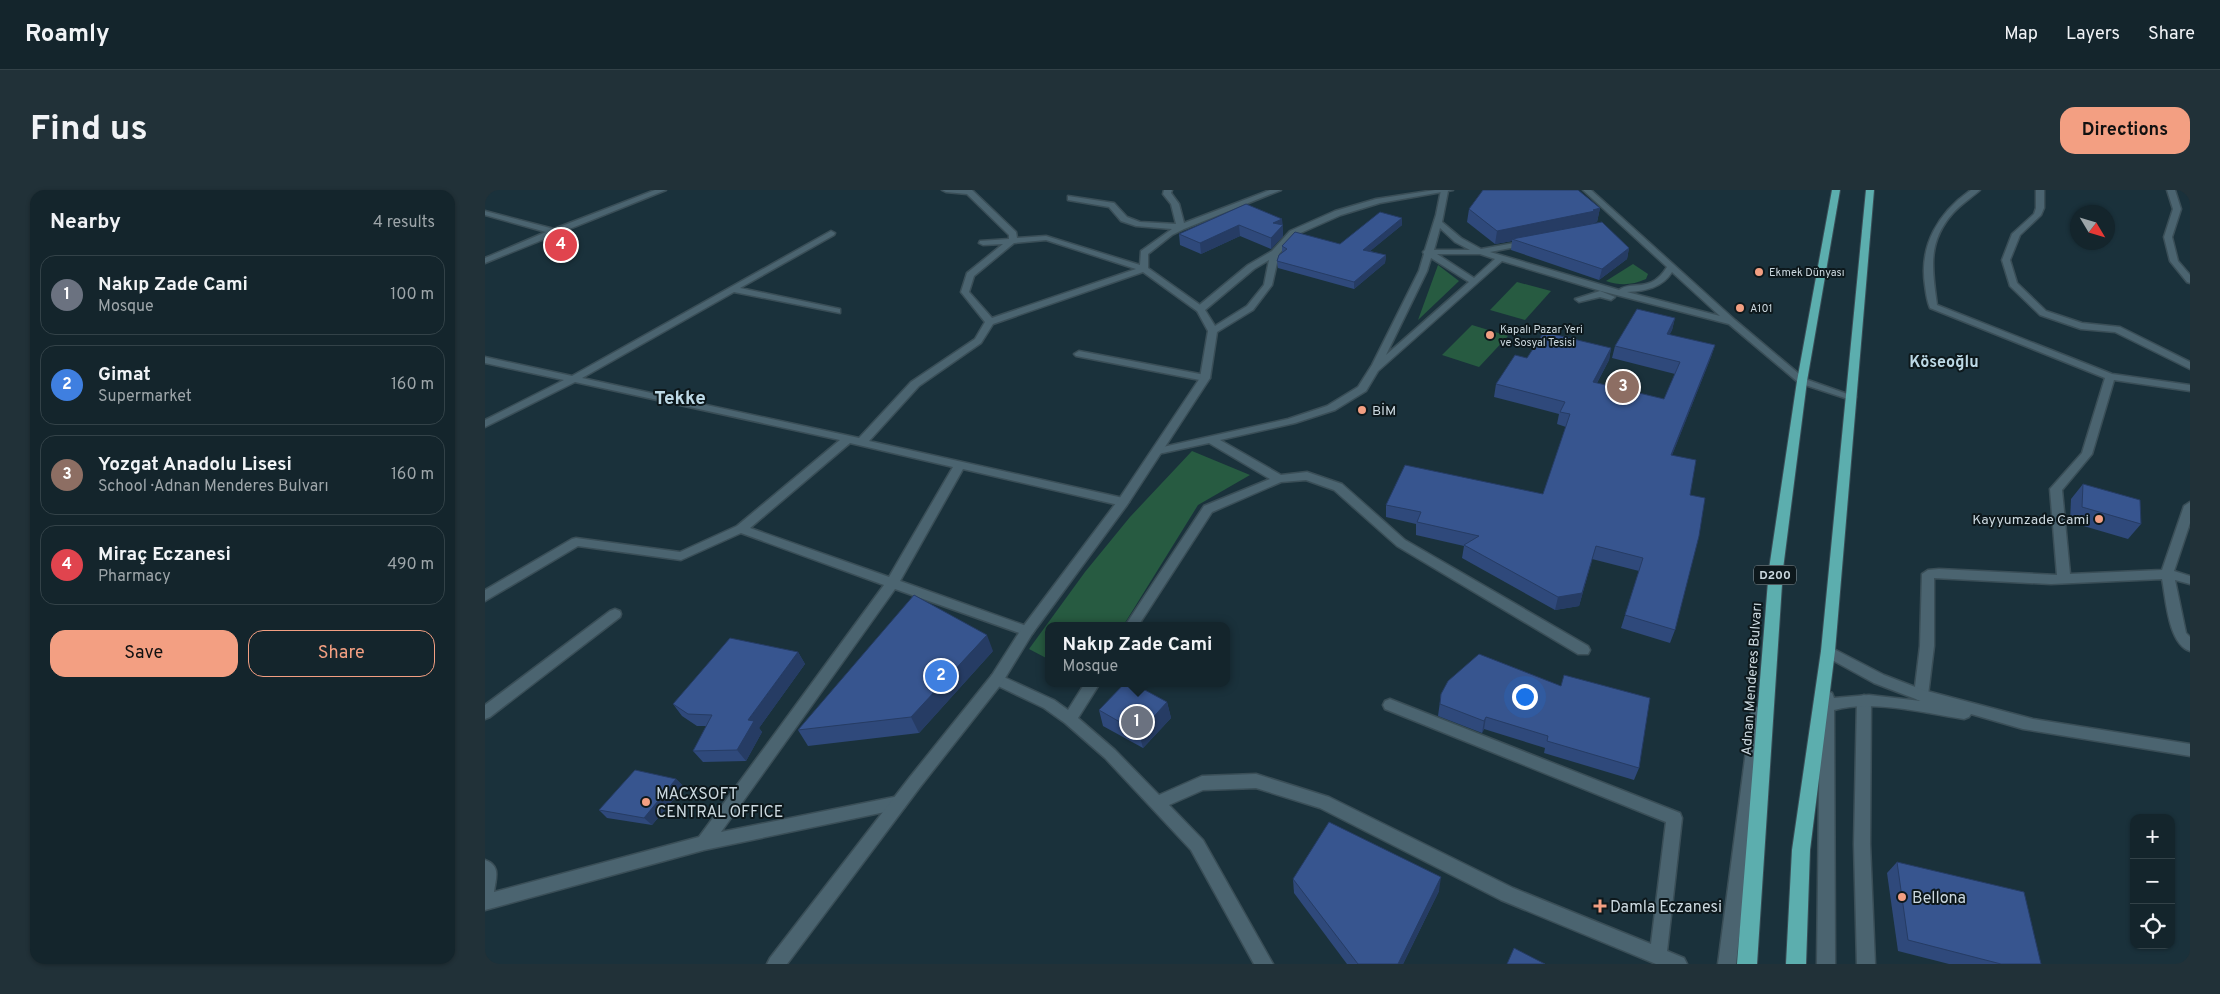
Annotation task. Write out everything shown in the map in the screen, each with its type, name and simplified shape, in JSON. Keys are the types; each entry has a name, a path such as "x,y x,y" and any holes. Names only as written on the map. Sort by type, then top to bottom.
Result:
{"highway":[{"name":"Adnan Menderes Bulvarı","path":"1747,964 1776,569 1802,382 1836,190"},
{"path":"1828,650 1870,190"},
{"path":"1796,964 1801,850 1824,707"}],"street":[{"path":"485,260 662,190"},
{"path":"945,190 970,191 1013,234 1013,240"},
{"path":"1168,190 1167,194 1172,197 1176,204 1176,214 1181,227"},
{"path":"1144,269 1144,253 1169,233 1277,190"},
{"path":"1200,309 1251,267 1275,253 1293,233 1338,213 1379,201 1449,190"},
{"path":"1587,190 1619,224 1671,266 1802,382 1851,397"},
{"path":"1976,190 1954,206 1934,234 1927,260 1933,306 2110,377 2190,388"},
{"path":"2040,190 2040,208 2037,215 2016,234 2006,260 2013,284 2043,313 2081,326 2117,329 2190,366"},
{"path":"2171,190 2177,209 2168,237 2174,261 2190,280"},
{"path":"1158,451 1291,421 1331,408 1361,389 1371,374 1423,271 1444,191"},
{"path":"1071,198 1111,205 1125,219 1139,224 1181,227"},
{"path":"485,213 554,232"},
{"path":"1437,222 1458,240 1500,260 1732,322"},
{"path":"485,424 572,380 831,233"},
{"path":"776,964 997,679 1027,631 1123,502 1205,378 1213,331 1200,309 1144,269 1047,238 983,243"},
{"path":"990,322 965,292 970,275 1013,240"},
{"path":"1427,252 1480,252 1537,240"},
{"path":"1427,252 1475,282"},
{"path":"1213,331 1250,308 1268,285 1275,253"},
{"path":"1371,374 1500,260"},
{"path":"1604,289 1637,289 1655,284 1666,278 1671,266"},
{"path":"861,442 915,384 978,341 990,322 1144,269"},
{"path":"733,289 837,311"},
{"path":"1579,298 1600,294 1670,312 1694,312"},
{"path":"1079,354 1205,378"},
{"path":"485,360 848,439 1123,502"},
{"path":"2064,579 2056,489 2087,454 2110,377"},
{"path":"1209,438 1279,479"},
{"path":"485,596 576,542 681,556 741,529 848,439"},
{"path":"704,843 893,582 960,465"},
{"path":"1134,622 1208,509 1279,479 1307,476 1338,487 1401,543 1583,650"},
{"path":"2190,506 2167,574 2180,635 2190,646"},
{"path":"741,529 1027,631"},
{"path":"1727,964 1776,569"},
{"path":"1921,695 1927,646 1928,574 1960,572 2012,578 2064,579 2167,574 2190,580"},
{"path":"485,713 615,614"},
{"path":"1826,964 1824,707 1828,650 1879,679 1921,695 2031,724"},
{"path":"997,679 1049,704 1070,719 1110,754 1197,845 1264,964"},
{"path":"1070,719 1090,687"},
{"path":"1824,707 1864,701 1903,704 2190,750"},
{"path":"1864,701 1862,844 1866,964"},
{"path":"1390,705 1674,818 1658,956"},
{"path":"1157,803 1202,783 1256,781 1273,786 1324,802 1507,894 1678,964"},
{"path":"485,902 704,843 899,803"},
{"path":"485,868 489,871 485,895"}],"green space":[{"path":"1633,264 1648,274 1646,279 1626,284 1606,281"},
{"path":"1438,265 1459,281 1418,320"},
{"path":"1517,282 1551,291 1525,320 1490,310"},
{"path":"1472,325 1508,336 1479,367 1442,355"},
{"path":"1192,451 1250,475 1198,505 1125,622 1049,622 1085,572 1130,517"},
{"path":"1045,627 1045,657 1029,649"}],"building":[{"path":"1483,190 1578,190 1600,208 1593,210 1595,211 1497,231 1469,209"},
{"path":"1246,204 1282,219 1273,223 1283,225 1271,238 1239,225 1200,243 1179,234"},
{"path":"1380,212 1402,218 1363,250 1386,255 1354,282 1277,261 1279,255 1287,249 1282,246 1295,232 1340,244"},
{"path":"1602,222 1629,248 1602,269 1512,239"},
{"path":"1637,309 1675,318 1667,334 1715,345 1671,455 1696,460 1690,495 1705,498 1699,536 1675,630 1625,615 1643,558 1596,546 1582,593 1558,597 1464,545 1479,536 1417,522 1421,512 1386,505 1405,465 1543,494 1570,414 1560,412 1565,402 1496,384 1515,355 1527,358 1544,332 1611,348 1593,382 1664,399 1680,362 1615,346"},
{"path":"2083,484 2140,500 2141,524 2082,507"},
{"path":"914,595 987,635 911,717 798,730"},
{"path":"730,638 798,652 748,720 754,721 737,750 693,751 712,715 688,714 673,704"},
{"path":"1479,654 1561,686 1564,675 1650,698 1639,768 1547,741 1548,736 1486,717 1484,721 1440,704 1441,694 1448,681"},
{"path":"1121,687 1139,687 1167,702 1139,733 1099,710"},
{"name":"MACXSOFT CENTRAL OFFICE","path":"635,770 676,779 644,818 599,810"},
{"path":"1329,822 1441,877 1398,964 1358,964 1293,879"},
{"path":"1897,862 2024,892 2041,964 2001,964 1908,940"},
{"path":"1514,948 1545,964 1507,964"}],"place":[{"name":"Miraç Eczanesi","path":"561,245"},
{"name":"Ekmek Dünyası","path":"1759,272"},
{"name":"A101","path":"1740,308"},
{"name":"Kapalı Pazar Yeri ve Sosyal Tesisi","path":"1490,335"},
{"name":"Yozgat Anadolu Lisesi","path":"1623,387"},
{"name":"BİM","path":"1362,410"},
{"name":"Kayyumzade Cami","path":"2099,519"},
{"name":"Gimat","path":"941,676"},
{"name":"Nakıp Zade Cami","path":"1137,722"},
{"name":"MACXSOFT CENTRAL OFFICE","path":"646,802"},
{"name":"Bellona","path":"1902,897"},
{"name":"Damla Eczanesi","path":"1600,906"}],"district":[{"name":"Köseoğlu","path":"1944,361"},
{"name":"Tekke","path":"680,397"}]}
